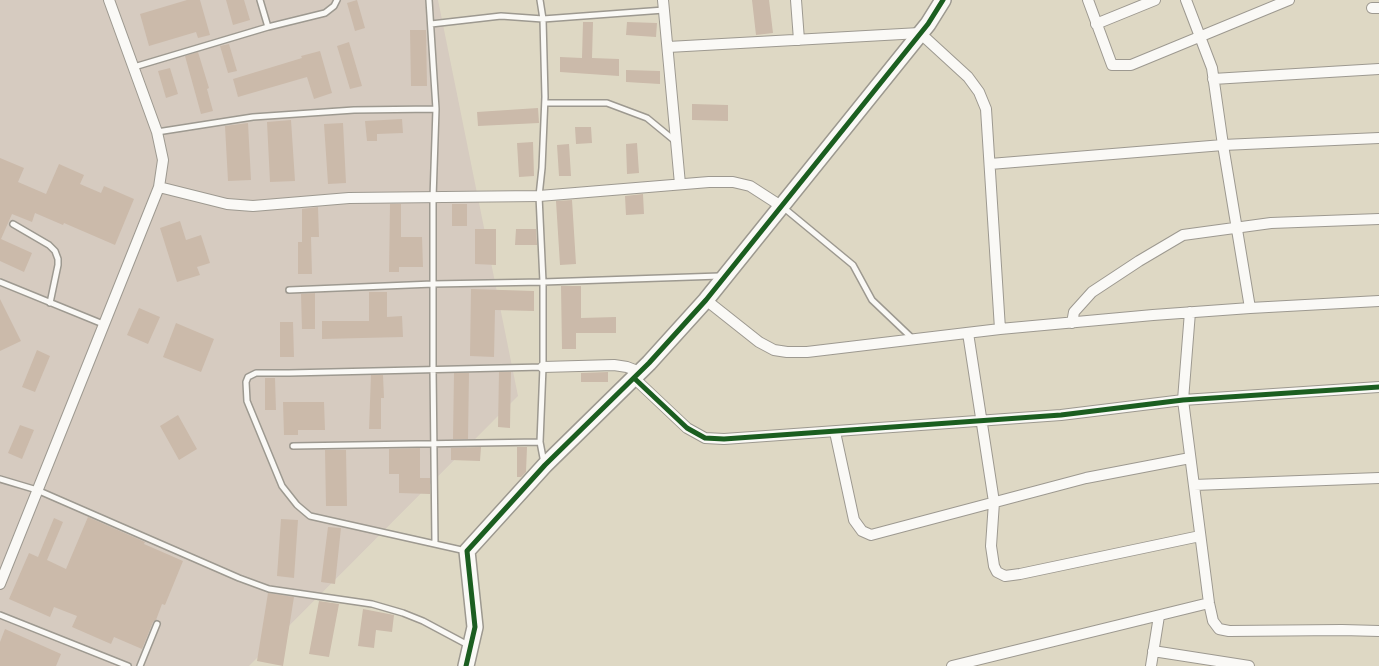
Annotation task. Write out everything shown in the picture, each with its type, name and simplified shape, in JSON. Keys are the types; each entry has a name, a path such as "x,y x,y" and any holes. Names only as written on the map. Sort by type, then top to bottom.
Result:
{"street":[{"path":"0,584 159,186 163,160 157,132 109,0"},
{"path":"796,0 799,40"},
{"path":"466,666 475,627 467,551 545,465 637,375 706,300 920,33 943,0"},
{"path":"1088,0 1112,65 1131,65 1200,37 1272,3 1289,0"},
{"path":"1096,24 1155,0"},
{"path":"1186,0 1212,68 1250,308"},
{"path":"664,5 680,184"},
{"path":"668,47 920,33 968,77 979,92 986,109 1000,330"},
{"path":"1213,79 1379,69"},
{"path":"990,164 1223,146 1379,138"},
{"path":"159,186 227,204 253,206 349,198 539,196 680,184 733,182 750,186 781,206"},
{"path":"1072,323 1074,312 1092,292 1183,235 1271,223 1379,219"},
{"path":"706,300 759,342 774,350 807,352 968,333 1190,312 1379,301"},
{"path":"1190,312 1183,400 1213,621 1219,629 1229,631 1379,631"},
{"path":"968,333 994,502 991,546 994,566 997,572 1005,576 1200,536"},
{"path":"543,367 614,364 627,367 637,375 687,428 705,438 724,440 1060,415 1183,400 1379,387"},
{"path":"834,432 854,520 862,531 871,535 1086,478 1190,458"},
{"path":"1194,485 1379,478"},
{"path":"952,666 1159,616 1209,602"},
{"path":"1151,666 1159,616"},
{"path":"1153,651 1250,666"}],"lane":[{"path":"260,0 268,27"},
{"path":"134,67 268,27 325,13 334,6 337,0"},
{"path":"429,0 436,109 433,198 432,369 435,543"},
{"path":"540,0 543,19 544,103 539,196 543,282 543,367 540,442 545,465"},
{"path":"431,24 501,16 543,19 664,5"},
{"path":"544,103 607,102 647,118 676,141"},
{"path":"157,132 253,116 354,110 436,109"},
{"path":"781,206 853,265 872,300 913,339"},
{"path":"13,224 50,245 55,251 58,265 50,302"},
{"path":"289,290 725,276"},
{"path":"0,282 103,324"},
{"path":"467,551 310,516 297,505 282,486 247,401 246,382 248,377 256,373 289,374 543,367"},
{"path":"293,446 434,442 540,442"},
{"path":"0,479 37,490 239,578 269,589 372,604 423,621 470,646"},
{"path":"0,615 128,666"},
{"path":"140,666 157,624"}],"shaded area":[{"path":"0,0 438,0 518,396 249,666 0,666"}],"building":[{"path":"187,0 200,0 210,35 198,38 196,32 149,46 140,14"},
{"path":"226,0 244,0 250,20 233,25"},
{"path":"357,0 365,28 355,31 347,3"},
{"path":"752,0 769,0 773,33 756,35"},
{"path":"583,22 593,22 592,58 619,59 619,76 560,72 560,57 582,58"},
{"path":"627,22 657,23 656,37 626,35"},
{"path":"410,30 426,30 427,86 411,86"},
{"path":"349,42 362,86 350,89 337,46"},
{"path":"229,44 237,71 228,73 220,46"},
{"path":"320,51 332,93 314,99 307,77 238,97 233,79"},
{"path":"198,52 209,88 207,89 213,111 201,114 185,56"},
{"path":"170,68 178,94 166,98 158,71"},
{"path":"626,70 660,71 660,84 626,82"},
{"path":"692,104 728,105 728,121 692,120"},
{"path":"538,108 539,123 478,126 477,112"},
{"path":"402,119 403,133 377,134 377,141 367,141 365,121"},
{"path":"291,120 295,181 270,182 267,122"},
{"path":"248,123 251,180 228,181 225,126"},
{"path":"343,123 346,183 328,184 324,124"},
{"path":"575,127 591,127 592,143 576,144"},
{"path":"533,142 534,176 519,177 517,143"},
{"path":"637,143 639,173 627,174 626,144"},
{"path":"569,144 571,176 559,176 557,145"},
{"path":"0,158 24,168 18,182 46,194 59,164 84,175 80,184 101,193 104,186 134,199 115,245 35,213 32,222 12,214 1,239 32,253 24,272 0,261"},
{"path":"643,194 644,214 626,215 625,196"},
{"path":"572,200 576,264 560,265 556,201"},
{"path":"390,204 401,204 401,237 422,237 423,267 399,267 399,272 389,272"},
{"path":"452,204 467,204 467,226 452,226"},
{"path":"318,207 319,237 311,237 312,274 298,274 298,242 302,242 302,209"},
{"path":"180,221 186,240 201,235 210,263 197,267 200,275 177,282 160,228"},
{"path":"475,229 496,229 496,265 475,264"},
{"path":"516,229 536,229 537,245 515,245"},
{"path":"561,286 581,286 581,318 616,317 616,333 576,333 576,349 562,349"},
{"path":"471,289 534,291 534,311 495,310 494,357 470,356"},
{"path":"369,292 387,292 387,317 402,316 403,337 322,339 322,321 369,321"},
{"path":"315,293 315,329 302,329 301,294"},
{"path":"0,299 21,341 0,351"},
{"path":"139,308 160,317 148,344 127,335"},
{"path":"280,322 293,322 294,357 280,357"},
{"path":"176,323 214,339 201,372 163,357"},
{"path":"37,350 50,356 35,392 22,387"},
{"path":"499,372 511,372 510,428 498,427"},
{"path":"608,372 608,382 581,382 581,373"},
{"path":"454,373 469,373 468,439 453,439"},
{"path":"371,375 383,375 384,398 381,398 381,429 369,429"},
{"path":"265,378 275,378 276,410 265,410"},
{"path":"283,402 324,402 325,430 298,430 298,435 284,435"},
{"path":"178,415 197,449 179,460 160,426"},
{"path":"20,425 34,430 22,459 8,453"},
{"path":"481,447 480,461 451,460 451,448"},
{"path":"517,447 527,447 526,472 521,477 517,477"},
{"path":"420,448 420,478 430,478 430,494 399,493 399,474 389,474 389,449"},
{"path":"325,450 346,450 347,506 326,506"},
{"path":"88,517 183,561 165,605 162,604 142,649 114,637 111,644 72,627 77,616 54,607 50,617 9,599 29,553 38,557 54,518 63,522 47,560 66,569"},
{"path":"281,519 298,520 294,578 277,576"},
{"path":"328,527 341,528 335,584 321,582"},
{"path":"268,593 294,597 283,666 257,661"},
{"path":"319,601 339,604 329,657 309,654"},
{"path":"363,609 394,615 392,632 376,630 374,648 358,646"},
{"path":"5,629 61,654 56,666 0,666 0,642"}],"cycle path":[{"path":"466,666 475,627 467,551 545,465 649,363 706,300 928,24 943,0"},
{"path":"634,378 687,428 705,438 724,439 1061,415 1183,400 1379,387"}]}
